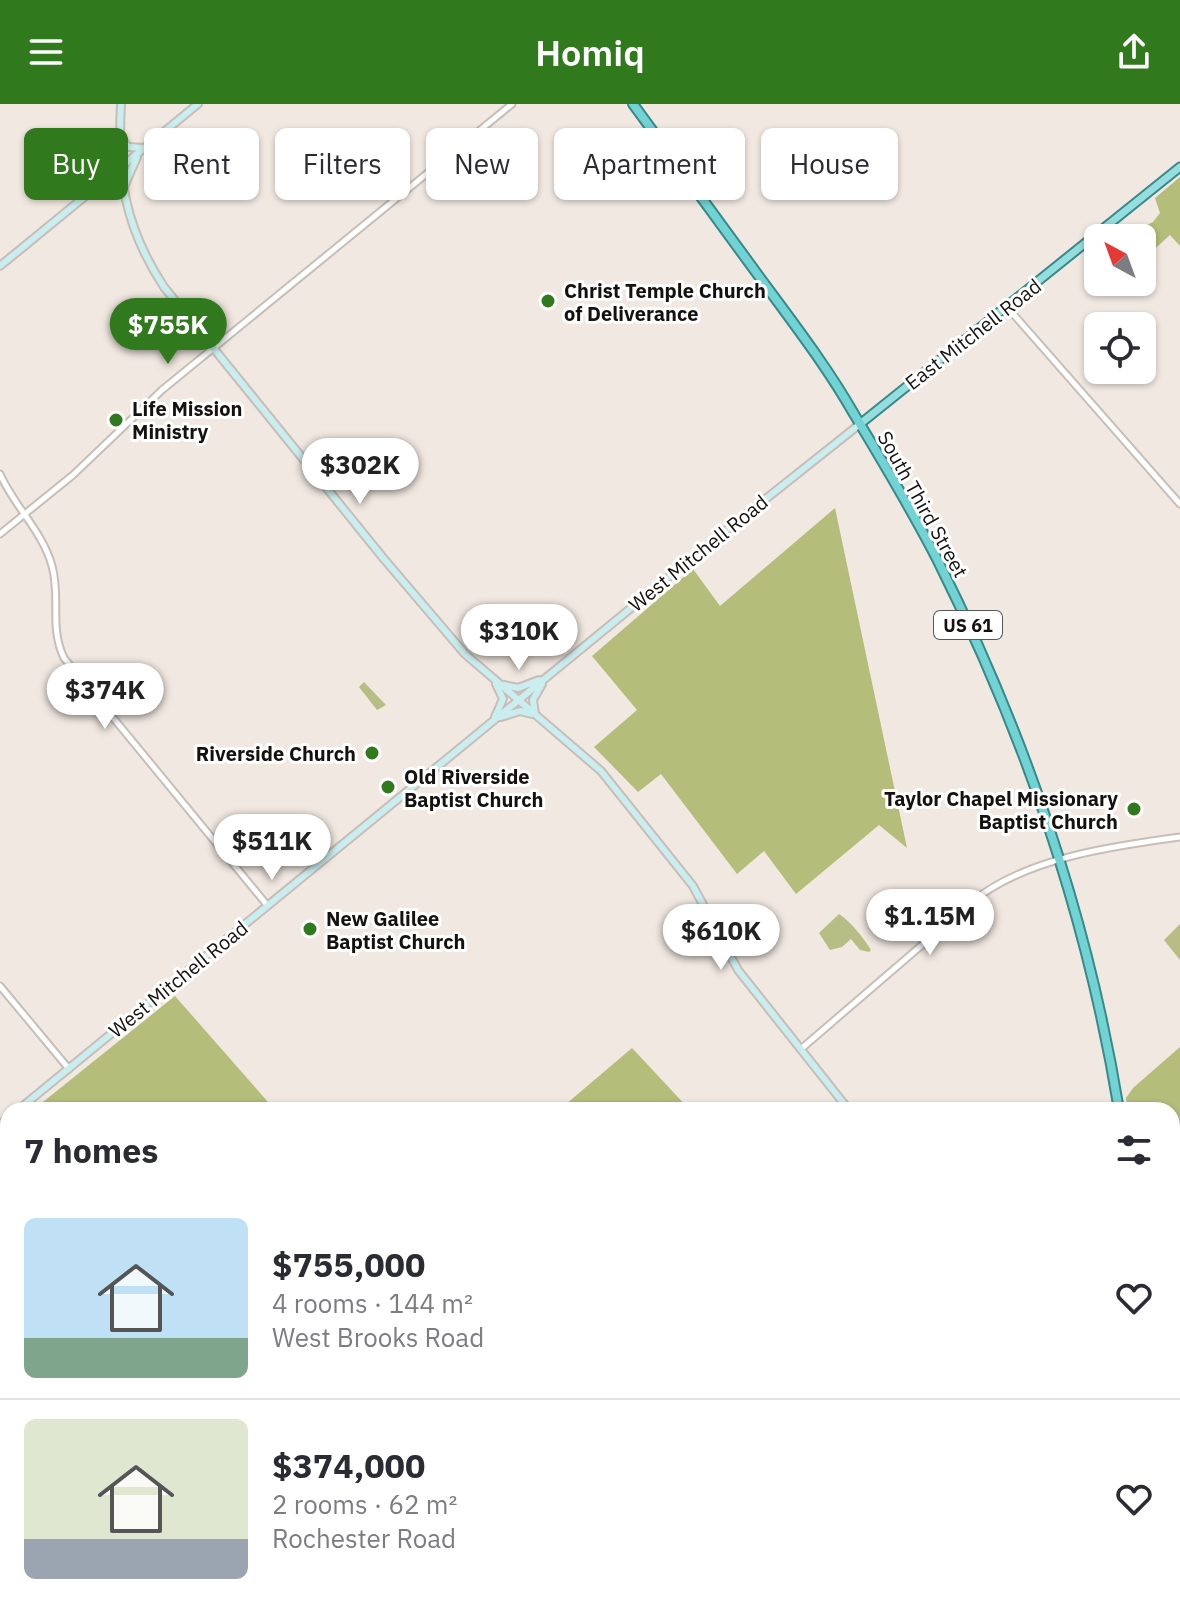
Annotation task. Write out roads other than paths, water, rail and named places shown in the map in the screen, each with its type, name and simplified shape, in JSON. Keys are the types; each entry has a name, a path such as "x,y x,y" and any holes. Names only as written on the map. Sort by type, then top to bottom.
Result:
{"highway":[{"name":"South Third Street","path":"633,104 811,347 860,424 925,537 974,636 1017,739 1059,862 1098,1008 1117,1102"}],"main road":[{"path":"120,128 121,104"},
{"path":"170,128 198,104"},
{"path":"128,162 144,149"},
{"path":"128,182 140,152"},
{"name":"East Mitchell Road","path":"860,424 1180,167"},
{"path":"0,266 81,200"},
{"path":"125,200 139,246 150,267 214,348 465,654 617,787 696,891 738,970 843,1102"},
{"name":"West Mitchell Road","path":"28,1102 860,424"},
{"path":"492,678 516,688 546,677"},
{"path":"535,715 533,700 546,677"},
{"path":"492,678 503,696 494,720"},
{"path":"494,720 520,711 535,715"}],"street":[{"path":"0,534 73,475 162,390 512,104"},
{"path":"1007,306 1180,504"},
{"path":"0,474 46,550 53,568 56,635 64,658 267,905"},
{"path":"801,1049 983,893 1019,874 1115,845 1180,837"},
{"path":"0,986 69,1069"}],"place":[{"name":"Christ Temple Church of Deliverance","path":"548,301"},
{"name":"Life Mission Ministry","path":"116,420"},
{"name":"Riverside Church","path":"372,753"},
{"name":"Old Riverside Baptist Church","path":"388,787"},
{"name":"Taylor Chapel Missionary Baptist Church","path":"1134,809"},
{"name":"New Galilee Baptist Church","path":"310,929"}]}
